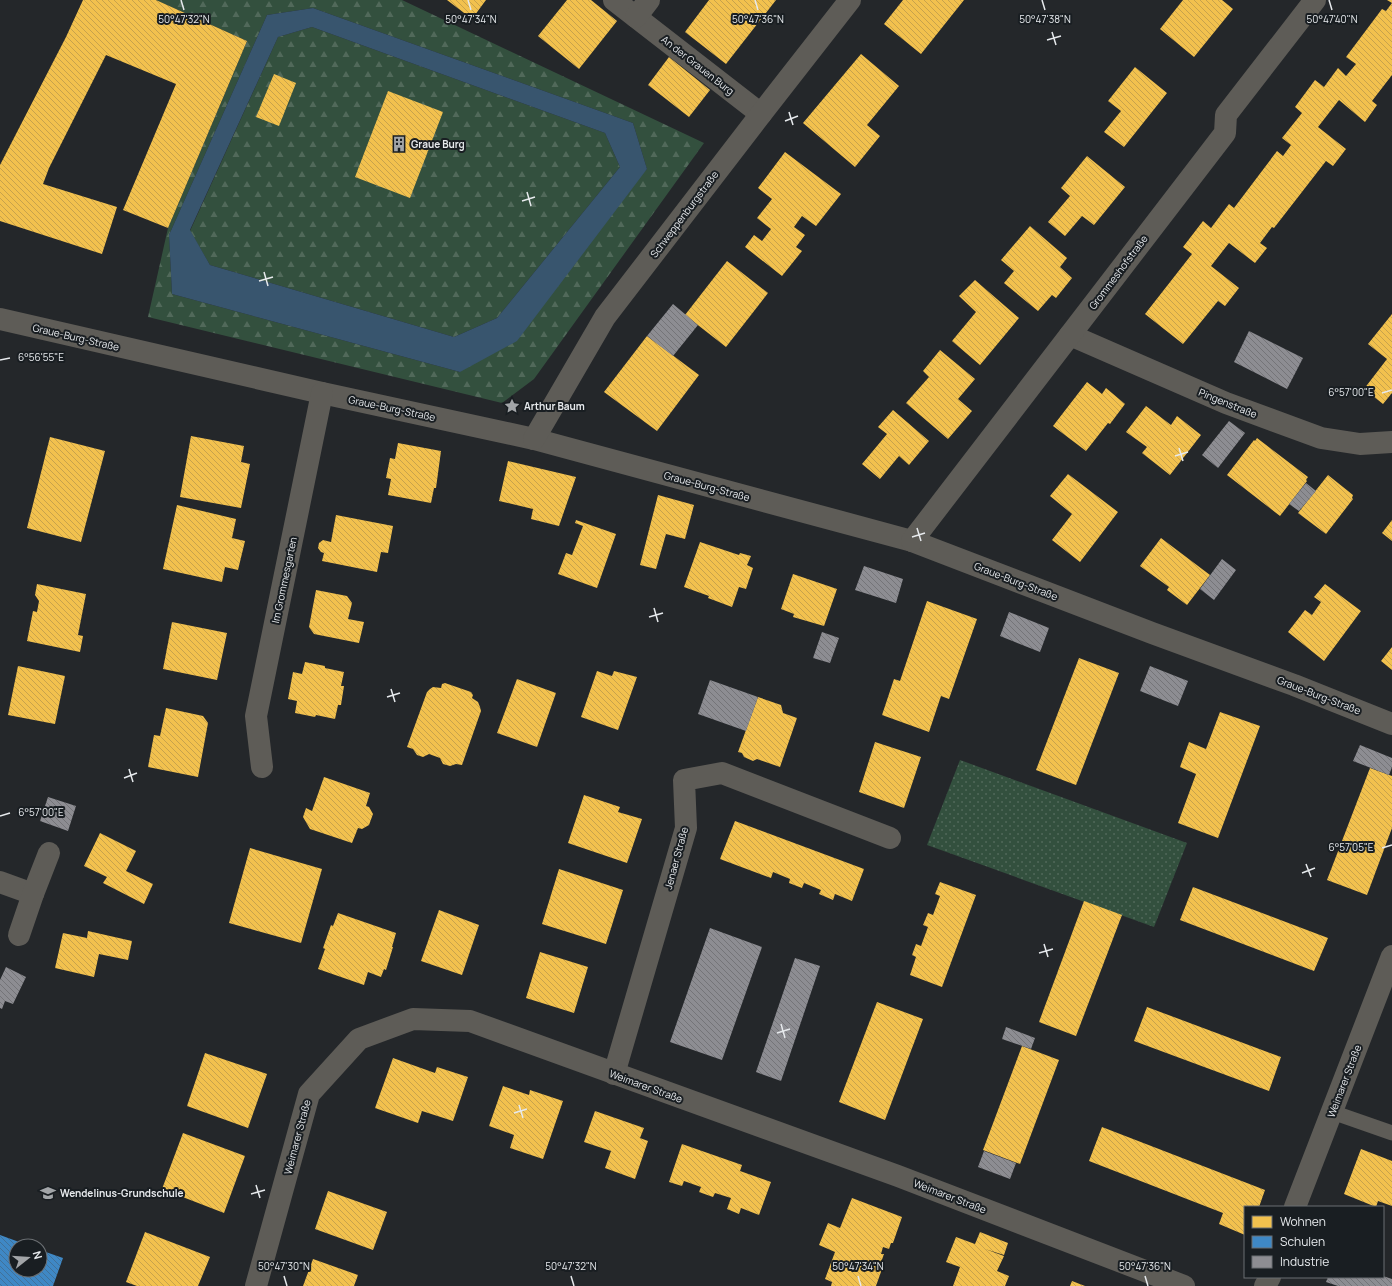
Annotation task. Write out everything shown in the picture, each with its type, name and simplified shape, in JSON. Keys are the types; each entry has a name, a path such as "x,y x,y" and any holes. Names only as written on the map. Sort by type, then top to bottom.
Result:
{"street":[{"name":"An der Grauen Burg","path":"614,0 761,114"},
{"path":"636,17 649,0"},
{"name":"Schweppenburgstraße","path":"534,439 605,317 850,0"},
{"name":"Grommeshofstraße","path":"912,541 1225,133 1226,115 1315,0"},
{"name":"Graue-Burg-Straße","path":"0,319 322,393 534,439 912,541 1152,633 1294,685 1392,724"},
{"name":"Pingenstraße","path":"1070,335 1226,403 1321,438 1360,444 1392,442"},
{"name":"Im Grommesgarten","path":"262,767 256,716 322,393"},
{"name":"Jenaer Straße","path":"614,1074 686,828 684,780 722,773 890,838"},
{"path":"19,935 49,853"},
{"path":"0,882 33,894"},
{"name":"Weimarer Straße","path":"1295,1206 1332,1112 1387,982 1392,956"},
{"name":"Weimarer Straße","path":"256,1286 309,1094 359,1039 413,1019 470,1021 898,1176 1184,1286"}],"lane":[{"path":"1332,1112 1392,1133"}],"green space":[{"path":"156,0 402,0 704,143 534,379 502,403 148,317 168,228 247,41","holes":["313,8 633,123 647,169 460,372 172,294 169,235 267,15"]},
{"path":"312,27 605,133 620,167 497,318 454,337 210,265 190,231 278,37"},
{"path":"960,760 1187,843 1154,927 927,845"}],"water":[{"path":"313,8 633,123 647,169 517,341 460,372 172,294 169,235 267,15","holes":["312,27 605,133 620,167 497,318 454,337 210,265 190,230 278,37"]}],"building: Wohnen":[{"path":"83,0 156,0 247,41 168,228 123,210 176,84 106,55 49,168 43,184 117,207 102,254 0,221 0,165 66,37"},
{"path":"447,0 486,0 472,19"},
{"path":"567,0 591,0 617,21 579,69 538,36"},
{"path":"709,0 776,0 726,64 685,32"},
{"path":"903,0 964,0 921,54 884,24"},
{"path":"1183,0 1222,0 1233,9 1194,57 1160,29"},
{"path":"1392,3 1392,75 1372,101 1377,105 1365,122 1339,100 1318,127 1346,149 1333,166 1326,161 1274,228 1272,227 1260,243 1267,248 1255,263 1229,243 1211,266 1239,288 1225,306 1218,301 1183,344 1145,314 1192,254 1183,247 1203,221 1211,228 1229,204 1234,208 1277,151 1283,156 1291,145 1282,138 1302,113 1295,107 1315,80 1324,87 1338,68 1346,76 1356,64 1346,57 1382,9 1386,11"},
{"path":"861,54 899,86 867,125 880,136 855,167 803,123"},
{"path":"669,57 710,90 689,117 648,85"},
{"path":"1135,67 1167,93 1124,147 1104,132 1121,111 1108,101"},
{"path":"274,74 296,83 279,126 256,117"},
{"name":"Graue Burg","path":"388,91 443,112 410,198 355,177"},
{"path":"785,152 841,194 816,226 802,216 794,227 805,235 796,247 802,251 782,276 745,247 754,235 762,241 771,229 757,218 772,199 758,188"},
{"path":"1087,156 1125,187 1094,225 1082,216 1065,236 1048,222 1070,196 1061,188"},
{"path":"1030,226 1067,258 1060,267 1072,278 1056,298 1052,295 1038,311 1004,283 1014,271 1001,260"},
{"path":"727,261 768,293 726,347 685,315"},
{"path":"975,280 1019,318 980,365 952,341 976,312 959,296"},
{"path":"1392,314 1392,393 1383,404 1364,389 1387,359 1368,344"},
{"path":"647,336 699,375 657,431 604,392"},
{"path":"940,350 975,379 958,399 972,411 948,439 906,403 929,377 923,371"},
{"path":"1087,382 1102,394 1106,388 1125,404 1110,424 1108,423 1086,451 1053,426"},
{"path":"1146,406 1171,425 1177,416 1201,435 1170,475 1142,453 1147,447 1126,432"},
{"path":"893,410 929,441 909,465 899,456 880,479 862,464 887,434 878,427"},
{"path":"191,436 244,446 241,462 250,464 241,508 180,497"},
{"path":"50,437 105,451 81,542 27,528"},
{"path":"1257,438 1308,477 1306,480 1307,481 1280,516 1227,475"},
{"path":"398,443 441,451 436,488 434,488 431,503 388,495 391,479 386,478 390,458 395,459"},
{"path":"508,461 576,477 559,526 531,519 533,509 499,501"},
{"path":"1068,474 1118,512 1080,562 1052,540 1072,514 1050,496"},
{"path":"1328,475 1353,495 1353,499 1326,534 1298,513"},
{"path":"658,495 694,505 685,539 666,534 656,569 640,565"},
{"path":"177,505 236,519 232,538 245,541 238,570 225,567 222,582 163,569"},
{"path":"336,515 393,526 388,553 381,552 377,572 322,561 324,553 318,548 319,543 323,540 331,542"},
{"path":"576,520 616,534 597,588 558,574 566,553 572,555 583,526 575,523"},
{"path":"1392,520 1392,541 1382,533"},
{"path":"1161,538 1210,575 1187,605 1167,590 1169,587 1140,566"},
{"path":"700,542 739,555 740,553 751,556 747,565 753,568 746,589 739,587 732,607 708,598 709,596 684,587"},
{"path":"793,574 837,589 824,626 793,617 794,614 781,609"},
{"path":"37,584 86,594 78,635 83,636 80,652 27,641 33,611 37,612 39,601 35,595"},
{"path":"1325,584 1361,611 1324,661 1288,632 1305,610 1312,615 1321,602 1314,597"},
{"path":"316,590 347,596 352,603 348,619 364,622 359,643 314,634 309,627"},
{"path":"927,601 977,619 949,699 941,696 929,732 882,715 894,679 900,681"},
{"path":"172,622 227,633 217,680 163,669"},
{"path":"1392,647 1392,670 1381,661"},
{"path":"1079,658 1119,673 1076,785 1036,770"},
{"path":"305,662 344,672 341,686 344,686 341,705 338,705 335,719 295,713 297,701 288,699 293,672 302,674"},
{"path":"18,666 65,676 55,724 8,715"},
{"path":"597,671 612,676 614,671 637,677 618,730 581,717"},
{"path":"517,679 556,693 537,747 497,733"},
{"path":"445,683 471,692 473,695 472,698 478,702 481,711 462,765 456,764 450,766 443,764 440,758 429,754 423,757 417,755 413,749 407,747 427,692 433,687 441,688 442,684"},
{"path":"758,697 781,705 783,713 797,718 780,767 757,759 753,761 744,757 742,753 738,752"},
{"path":"166,708 203,716 208,723 198,777 148,767 154,735 160,736"},
{"path":"1220,712 1260,726 1218,838 1178,823 1196,774 1180,767 1189,742 1206,749"},
{"path":"875,742 921,757 904,808 859,792"},
{"path":"1370,768 1392,776 1392,828 1367,895 1327,880"},
{"path":"324,777 370,793 366,806 369,807 373,814 369,825 362,829 358,828 352,843 310,829 303,817 306,808 312,811"},
{"path":"584,795 620,807 618,812 642,819 627,863 568,843"},
{"path":"735,821 864,869 852,901 835,894 833,900 819,894 821,890 804,883 802,888 789,883 790,879 773,872 771,878 720,859"},
{"path":"100,833 136,851 126,871 153,884 144,904 103,883 107,877 84,866"},
{"path":"250,848 322,869 301,943 229,923"},
{"path":"559,869 623,890 606,944 542,924"},
{"path":"940,882 976,895 942,987 910,975 916,957 912,955 916,944 921,946 928,927 923,925 928,913 933,915 940,896 935,894"},
{"path":"1193,887 1328,938 1314,971 1180,920"},
{"path":"1084,901 1122,915 1076,1036 1039,1022"},
{"path":"439,910 479,925 462,975 421,961"},
{"path":"338,913 396,933 386,970 384,969 381,977 368,972 364,985 318,969 331,925 333,926"},
{"path":"88,931 132,941 128,960 99,954 94,977 55,968 63,933 87,938"},
{"path":"540,952 588,967 574,1013 526,998"},
{"path":"877,1002 923,1019 885,1120 839,1102"},
{"path":"1147,1007 1281,1057 1269,1091 1134,1041"},
{"path":"1022,1046 1059,1060 1020,1164 983,1150"},
{"path":"205,1053 267,1074 248,1128 187,1106"},
{"path":"393,1058 435,1073 437,1067 468,1077 453,1121 422,1111 418,1123 375,1108"},
{"path":"503,1086 529,1095 530,1090 563,1101 543,1159 510,1148 514,1135 489,1126"},
{"path":"595,1111 644,1128 640,1138 648,1141 635,1179 605,1168 611,1151 584,1142"},
{"path":"1102,1127 1265,1190 1259,1206 1244,1206 1244,1235 1219,1224 1223,1213 1089,1161"},
{"path":"183,1133 245,1156 224,1213 162,1189"},
{"path":"682,1144 742,1165 740,1171 771,1182 759,1215 741,1208 739,1214 727,1209 731,1198 715,1193 713,1197 699,1192 701,1187 684,1181 682,1186 669,1182"},
{"path":"1361,1149 1392,1161 1392,1206 1378,1201 1376,1206 1374,1206 1344,1194"},
{"path":"328,1191 387,1212 373,1250 315,1229"},
{"path":"852,1198 902,1217 893,1243 891,1243 889,1249 883,1247 881,1254 884,1254 879,1268 882,1269 876,1286 831,1286 832,1282 825,1279 835,1252 819,1245 828,1223 840,1228"},
{"path":"145,1232 210,1257 198,1286 137,1286 126,1282"},
{"path":"980,1232 1008,1243 1004,1255 985,1249 1004,1256 997,1271 1009,1276 1005,1286 953,1286 960,1267 946,1262 956,1237 975,1244"},
{"path":"313,1259 358,1275 354,1286 303,1286"},
{"path":"1072,1281 1085,1286 1070,1286"}],"building: Schulen":[{"path":"0,1235 8,1238 8,1278 48,1278 48,1253 63,1258 53,1286 0,1286"}],"building: Industrie":[{"path":"673,304 698,325 673,356 647,336"},
{"path":"1249,331 1303,358 1287,389 1234,362"},
{"path":"1229,421 1245,433 1218,468 1202,455"},
{"path":"1306,483 1316,491 1299,511 1289,504"},
{"path":"1222,559 1236,570 1214,600 1200,589"},
{"path":"864,566 903,579 896,603 855,590"},
{"path":"1009,612 1049,628 1040,652 1000,636"},
{"path":"822,632 839,638 830,663 813,658"},
{"path":"1150,666 1188,681 1178,706 1140,691"},
{"path":"710,680 758,697 746,731 698,714"},
{"path":"1360,745 1392,758 1392,767 1389,775 1353,761"},
{"path":"48,797 76,806 68,831 40,821"},
{"path":"710,928 762,947 722,1060 670,1042"},
{"path":"795,958 820,966 781,1081 756,1072"},
{"path":"6,967 26,977 13,1004 5,1001 2,1009 0,1008 0,980"},
{"path":"1006,1027 1035,1038 1031,1049 1002,1039"},
{"path":"984,1151 1016,1163 1010,1179 978,1167"},
{"path":"1384,1276 1392,1279 1392,1286 1338,1286 1326,1282 1328,1278 1384,1278"}],"place":[{"name":"Graue Burg","path":"399,144"},
{"name":"Arthur Baum","path":"512,406"},
{"name":"Wendelinus-Grundschule","path":"48,1193"}]}
